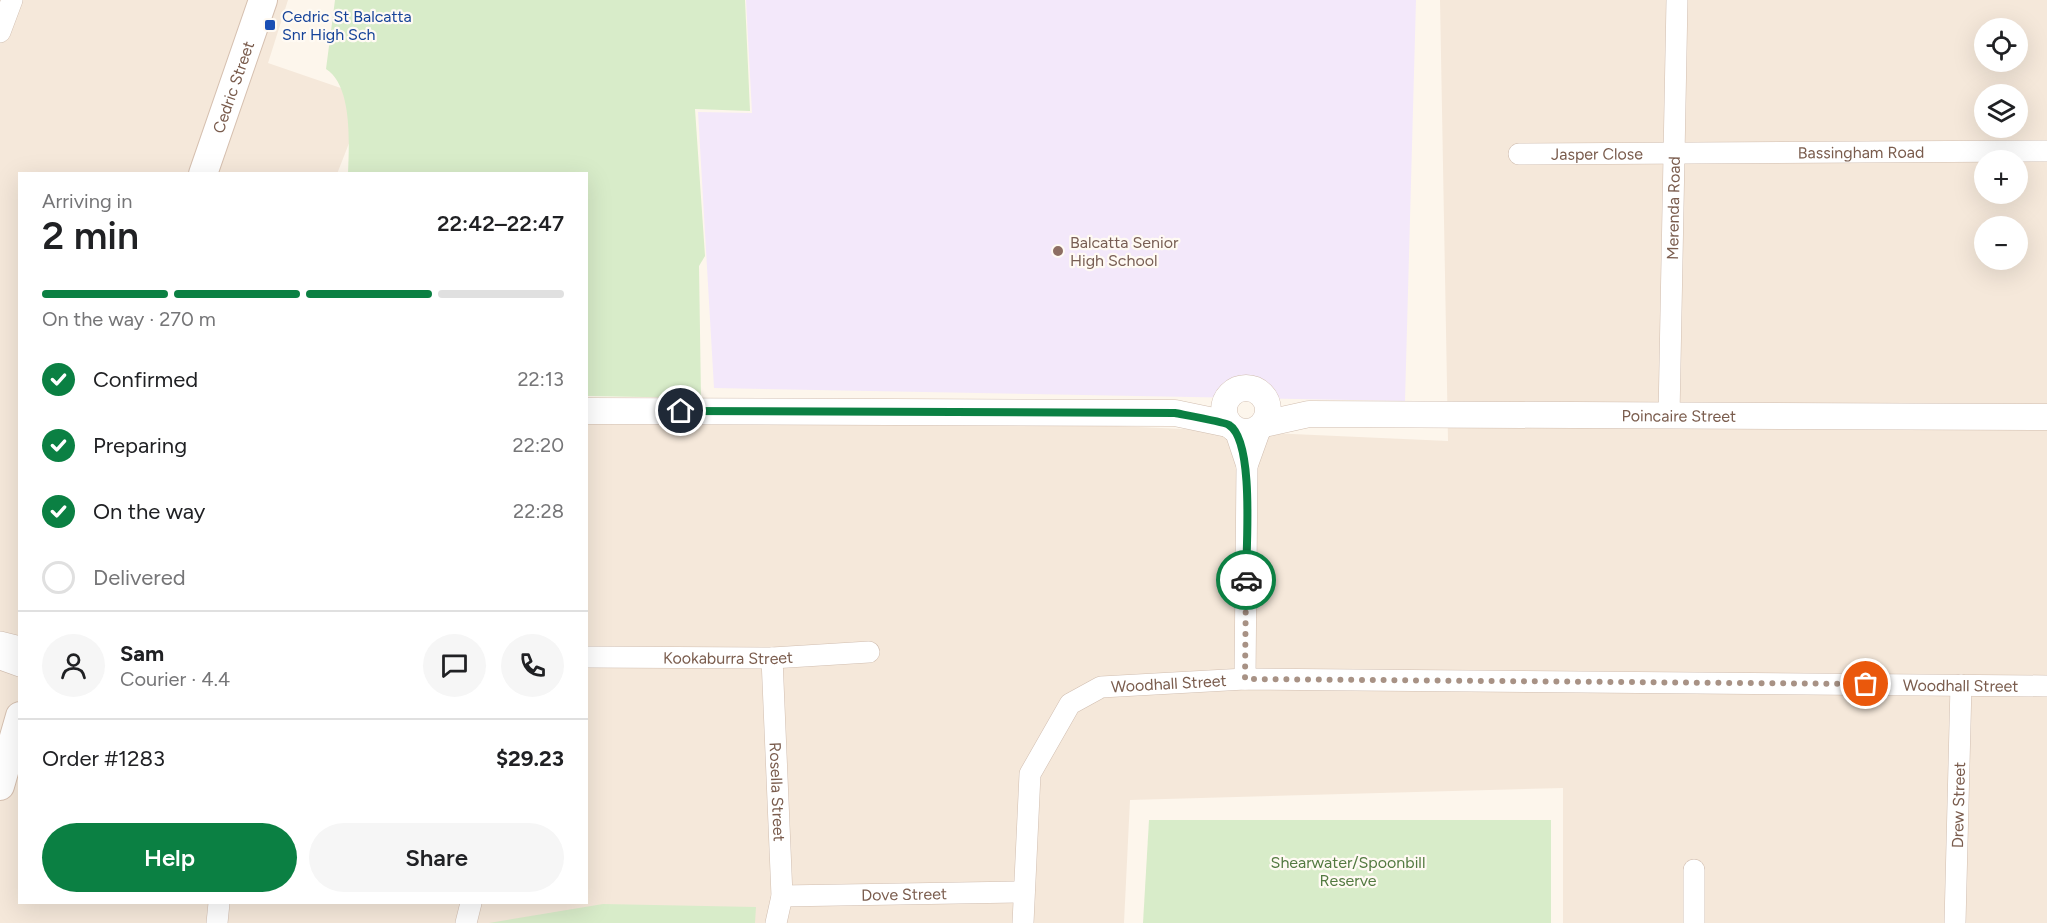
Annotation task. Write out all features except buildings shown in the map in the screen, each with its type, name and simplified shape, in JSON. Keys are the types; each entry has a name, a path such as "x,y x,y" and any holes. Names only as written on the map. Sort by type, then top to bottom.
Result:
{"main road":[{"name":"Cedric Street","path":"204,172 263,0"},
{"path":"0,786 18,723"}],"street":[{"path":"0,32 12,0"},
{"name":"Merenda Road","path":"1669,416 1677,0"},
{"name":"Bassingham Road","path":"1674,152 2047,151"},
{"name":"Jasper Close","path":"1519,154 1674,152"},
{"path":"1175,413 1250,388 1265,398 1269,410 1247,466 1245,679"},
{"path":"1232,393 1224,407 1247,466"},
{"name":"Poincaire Street","path":"1265,398 1310,414"},
{"path":"588,411 1175,413 1248,433 1262,426"},
{"name":"Poincaire Street","path":"1262,426 1310,414 2047,417"},
{"path":"0,642 18,646"},
{"name":"Kookaburra Street","path":"588,657 772,658 869,652"},
{"name":"Rosella Street","path":"772,658 782,896 776,923"},
{"path":"0,659 18,665"},
{"name":"Woodhall Street","path":"1023,923 1030,774 1070,704 1101,687 1245,679 2047,686"},
{"name":"Drew Street","path":"1955,923 1961,685"},
{"path":"1694,870 1694,923"},
{"name":"Dove Street","path":"782,896 1024,892"},
{"path":"217,923 219,904"},
{"path":"466,923 471,904"}],"shaded area":[{"path":"0,0 288,0 268,63 367,97 338,172 18,172 18,904 588,904 588,402 1448,441 1440,0 2047,0 2047,923 1563,923 1563,788 1130,800 1124,923 0,923"},
{"name":"Balcatta Senior High School","path":"746,0 1416,0 1405,401 714,388 698,112 752,113"}],"green space":[{"path":"335,0 745,0 750,111 695,109 705,256 699,266 701,398 588,396 588,172 348,172 349,133 345,102 335,77 326,69"},
{"name":"Shearwater/Spoonbill Reserve","path":"1149,820 1551,820 1551,923 1143,923"},
{"path":"603,904 756,907 755,923 489,923"}],"way so far":[{"path":"1246,580 1245,679 1507,679 1866,684"}],"place":[{"name":"Cedric St Balcatta Snr High Sch","path":"270,25"},
{"name":"Balcatta Senior High School","path":"1058,251"}],"route":[{"path":"681,411 1175,413 1228,424 1235,430 1247,466 1246,580"}]}
